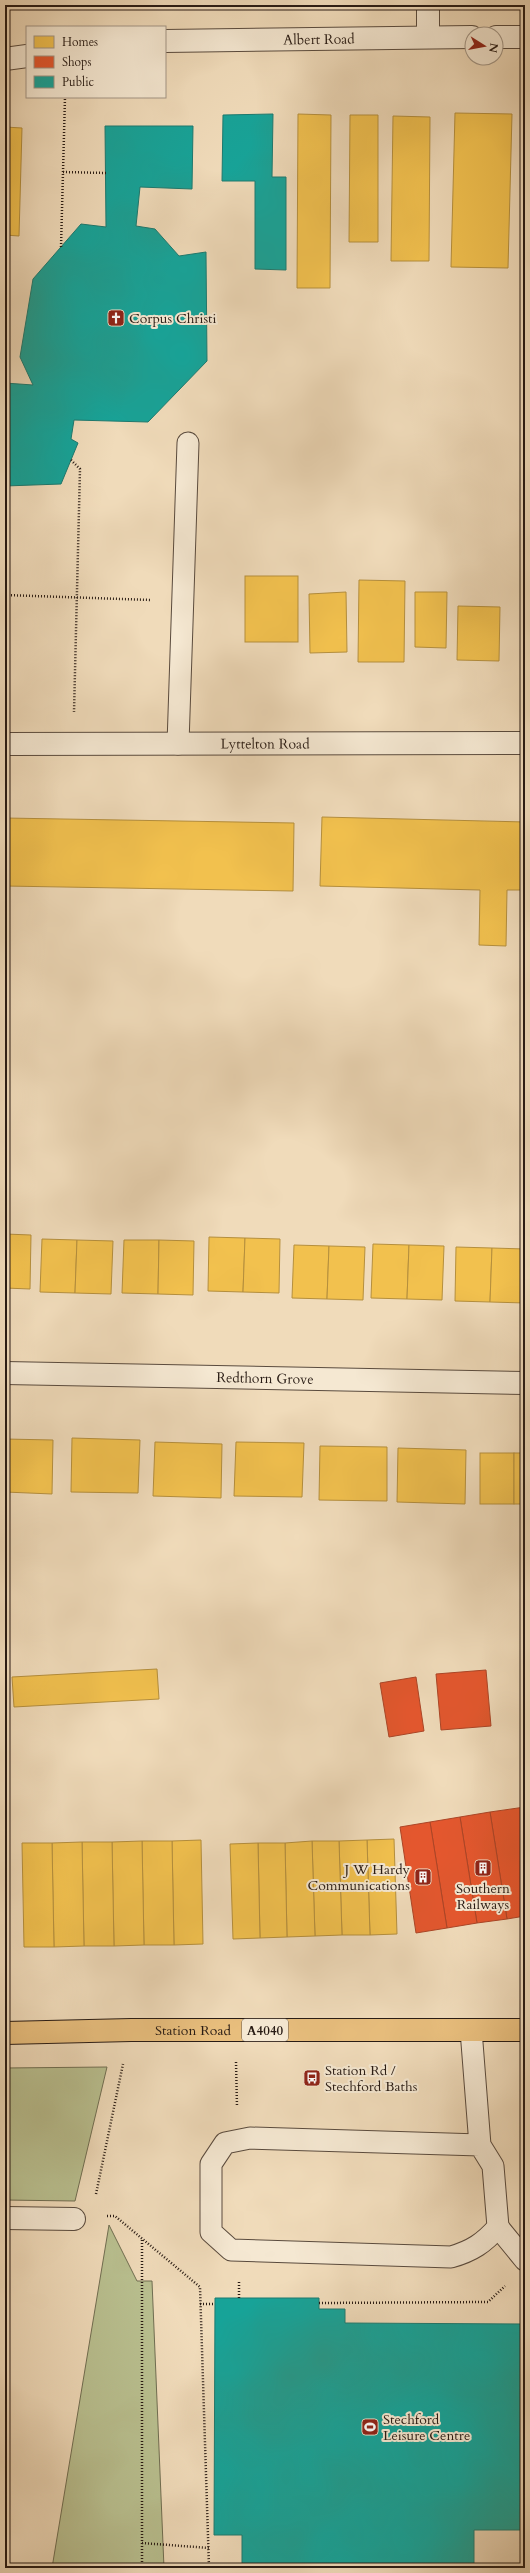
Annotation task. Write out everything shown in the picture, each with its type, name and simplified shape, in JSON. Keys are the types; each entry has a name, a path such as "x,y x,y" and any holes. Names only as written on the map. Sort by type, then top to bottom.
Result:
{"main road":[{"name":"Station Road","path":"5,2033 130,2030 525,2030"}],"street":[{"path":"428,5 428,37"},
{"name":"Albert Road","path":"166,41 464,37"},
{"path":"504,37 525,37"},
{"path":"5,59 26,56"},
{"name":"Lyttelton Road","path":"5,744 525,743"},
{"name":"Redthorn Grove","path":"5,1373 525,1383"},
{"path":"5,2218 74,2219"}],"lane":[{"path":"178,744 188,443"},
{"path":"471,2030 480,2145 493,2166 498,2227 525,2260"},
{"path":"480,2145 250,2138 225,2143 211,2164 211,2232 231,2250 451,2257 471,2252 498,2227"}],"path":[{"path":"61,247 65,98"},
{"path":"63,172 106,173"},
{"path":"71,460 80,469 73,744"},
{"path":"5,595 183,601"},
{"path":"94,2200 130,2030"},
{"path":"236,2030 237,2109"},
{"path":"99,2216 115,2216 200,2287 209,2568"},
{"path":"142,2239 142,2568"},
{"path":"238,2277 239,2298"},
{"path":"319,2303 488,2302 509,2282"},
{"path":"200,2304 215,2304"},
{"path":"142,2544 209,2548"}],"green space":[{"path":"107,2067 75,2201 5,2200 5,2068"},
{"path":"109,2225 137,2281 152,2281 164,2568 52,2568"}],"building: Homes":[{"path":"455,113 512,114 508,268 451,267"},
{"path":"298,114 331,115 330,288 297,288"},
{"path":"350,115 378,115 378,242 349,242"},
{"path":"393,116 430,117 429,261 391,261"},
{"path":"5,127 22,128 19,236 5,235"},
{"path":"245,576 298,576 298,642 245,642"},
{"path":"359,580 405,581 404,662 358,662"},
{"path":"346,592 347,652 310,653 309,594"},
{"path":"415,592 447,592 446,648 415,647"},
{"path":"458,606 500,607 499,661 457,660"},
{"path":"322,817 525,822 525,890 507,890 506,946 479,945 480,890 320,886"},
{"path":"5,818 294,823 293,891 5,886"},
{"path":"5,1234 31,1235 30,1289 5,1288"},
{"path":"209,1237 245,1238 243,1292 208,1291"},
{"path":"245,1238 280,1239 279,1293 243,1292"},
{"path":"42,1239 77,1240 75,1293 40,1292"},
{"path":"77,1240 113,1241 111,1294 75,1293"},
{"path":"124,1240 159,1240 158,1294 122,1293"},
{"path":"159,1240 194,1241 193,1295 158,1294"},
{"path":"373,1244 409,1245 407,1299 371,1298"},
{"path":"294,1245 329,1246 327,1299 292,1298"},
{"path":"409,1245 444,1246 442,1300 407,1299"},
{"path":"329,1246 365,1247 363,1300 327,1299"},
{"path":"456,1247 492,1248 490,1302 455,1301"},
{"path":"492,1248 525,1249 525,1303 490,1302"},
{"path":"72,1438 140,1440 138,1493 71,1492"},
{"path":"5,1439 53,1440 52,1494 5,1492"},
{"path":"155,1442 222,1444 221,1498 153,1496"},
{"path":"236,1442 304,1443 302,1497 234,1496"},
{"path":"320,1446 387,1447 387,1501 319,1500"},
{"path":"398,1448 466,1450 465,1504 397,1502"},
{"path":"480,1453 514,1453 514,1504 480,1504"},
{"path":"514,1453 525,1453 525,1504 514,1504"},
{"path":"157,1669 159,1699 14,1707 12,1677"},
{"path":"394,1839 397,1934 370,1935 367,1840"},
{"path":"201,1840 203,1944 174,1945 172,1841"},
{"path":"367,1840 370,1935 342,1935 339,1841"},
{"path":"142,1841 172,1841 174,1945 144,1945"},
{"path":"142,1841 144,1945 114,1946 112,1842"},
{"path":"312,1841 339,1841 342,1935 315,1936"},
{"path":"312,1841 315,1936 287,1937 285,1843"},
{"path":"82,1842 112,1842 114,1946 84,1946"},
{"path":"82,1842 84,1946 54,1947 52,1843"},
{"path":"22,1843 52,1843 54,1947 24,1947"},
{"path":"258,1843 285,1843 287,1937 260,1938"},
{"path":"258,1843 260,1938 233,1939 230,1844"},
{"path":"5,2261 9,2261 9,2326 5,2326"}],"building: Shops":[{"path":"486,1670 491,1726 441,1730 436,1674"},
{"path":"416,1677 424,1731 389,1737 380,1683"},
{"path":"525,1807 525,1916 507,1919 490,1812"},
{"name":"Southern Railways","path":"490,1812 507,1919 477,1923 460,1817"},
{"path":"460,1817 477,1923 447,1928 430,1822"},
{"name":"J W Hardy Communications","path":"430,1822 447,1928 416,1933 400,1827"}],"building: Public":[{"path":"273,114 272,177 286,177 286,270 255,269 255,181 222,181 223,115"},
{"name":"Corpus Christi","path":"105,126 193,126 192,189 140,187 136,226 155,229 179,256 206,252 207,361 148,422 74,420 71,439 78,443 61,484 5,486 5,383 33,385 20,357 33,279 81,224 106,227"},
{"name":"Stechford Leisure Centre","path":"215,2298 319,2298 319,2309 345,2309 345,2323 525,2324 525,2530 474,2530 474,2568 242,2568 242,2535 214,2535"}],"place":[{"name":"Corpus Christi","path":"116,318"},
{"name":"Southern Railways","path":"483,1868"},
{"name":"J W Hardy Communications","path":"423,1877"},
{"name":"Station Rd / Stechford Baths","path":"312,2078"},
{"name":"Stechford Leisure Centre","path":"370,2427"}]}
